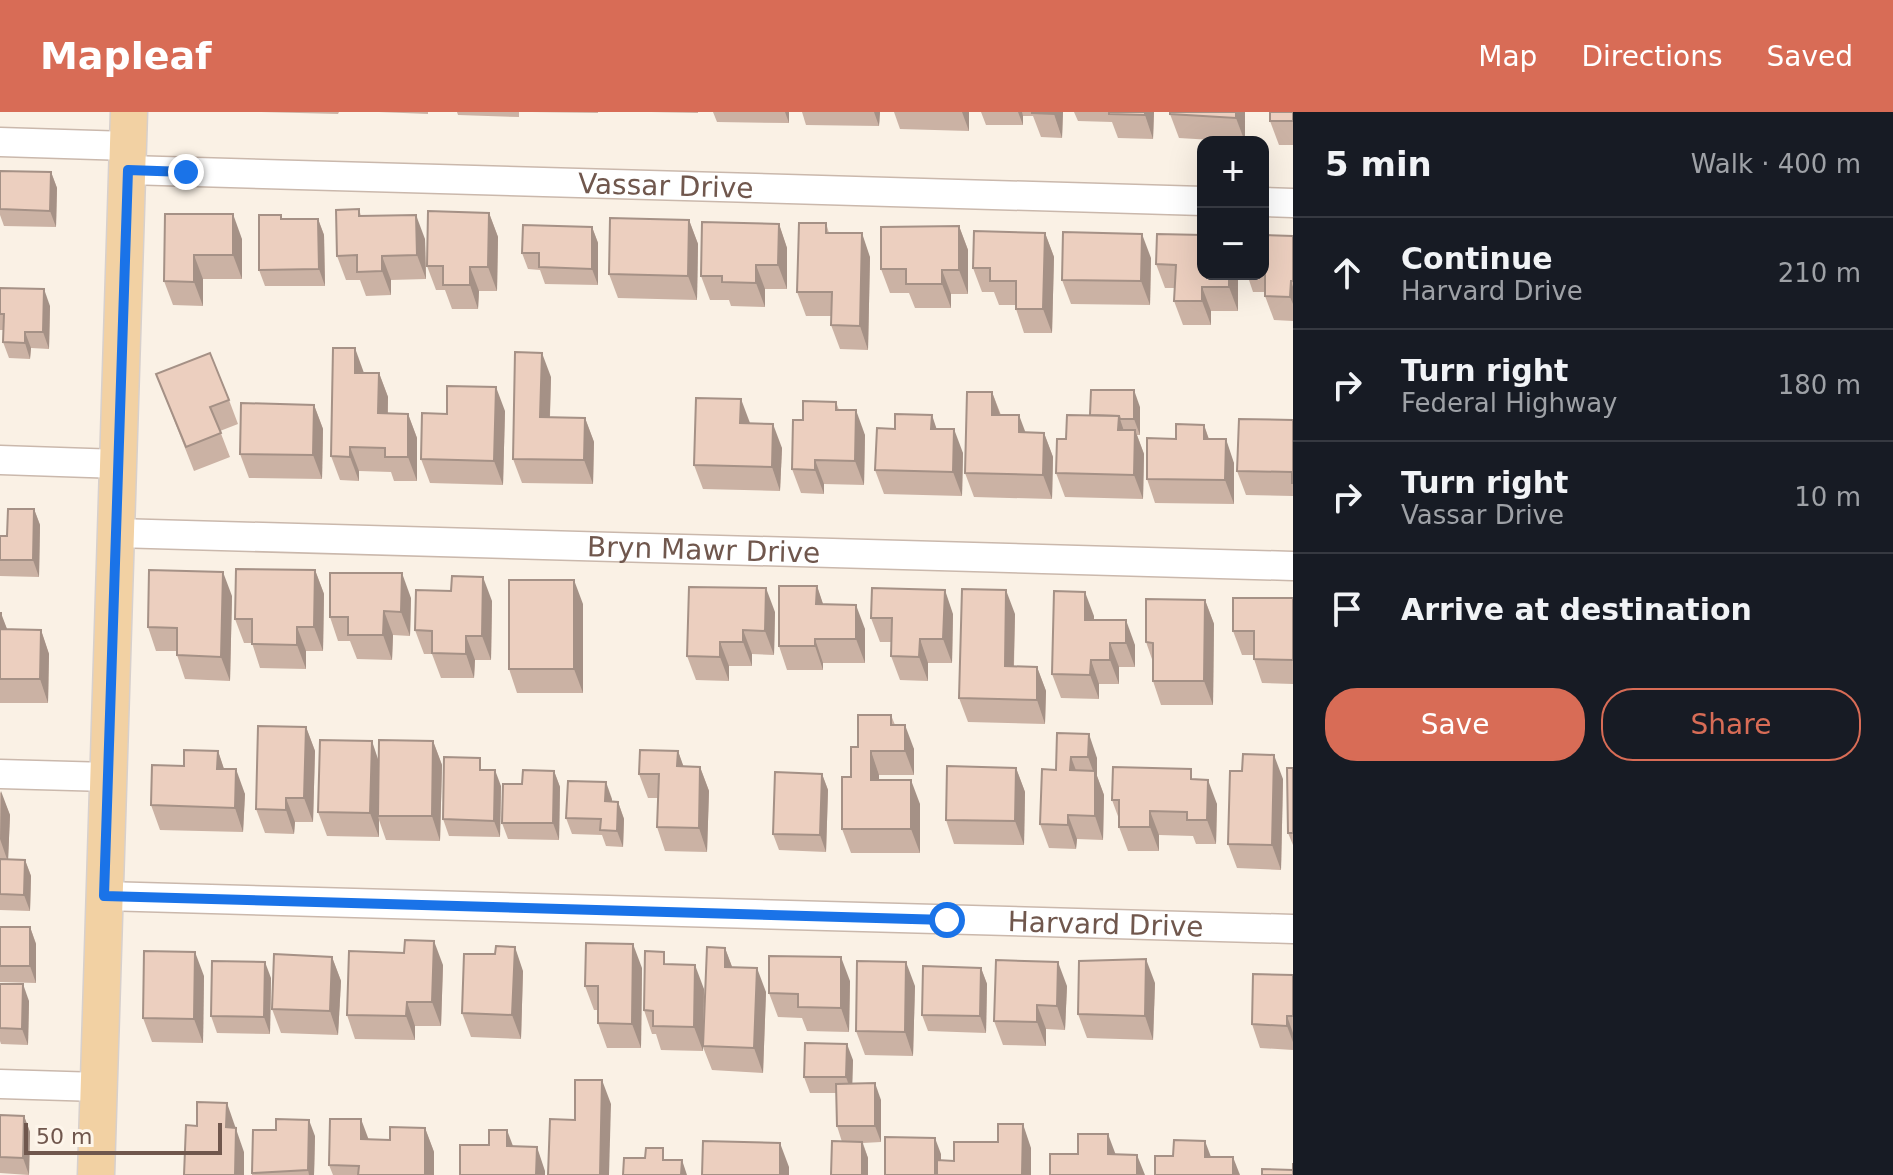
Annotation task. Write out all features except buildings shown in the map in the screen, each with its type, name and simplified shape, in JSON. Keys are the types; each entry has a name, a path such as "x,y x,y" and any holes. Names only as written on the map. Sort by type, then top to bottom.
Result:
{"main road":[{"path":"96,1175 128,143"}],"street":[{"name":"Vassar Drive","path":"0,142 128,143 1197,201"},
{"path":"1269,202 1293,203"},
{"path":"0,460 119,464"},
{"name":"Bryn Mawr Drive","path":"116,533 1293,566"},
{"path":"0,774 108,777"},
{"name":"Harvard Drive","path":"104,896 1293,929"},
{"path":"0,1084 99,1087"}],"route":[{"path":"186,172 128,170 104,896 947,920"}]}
